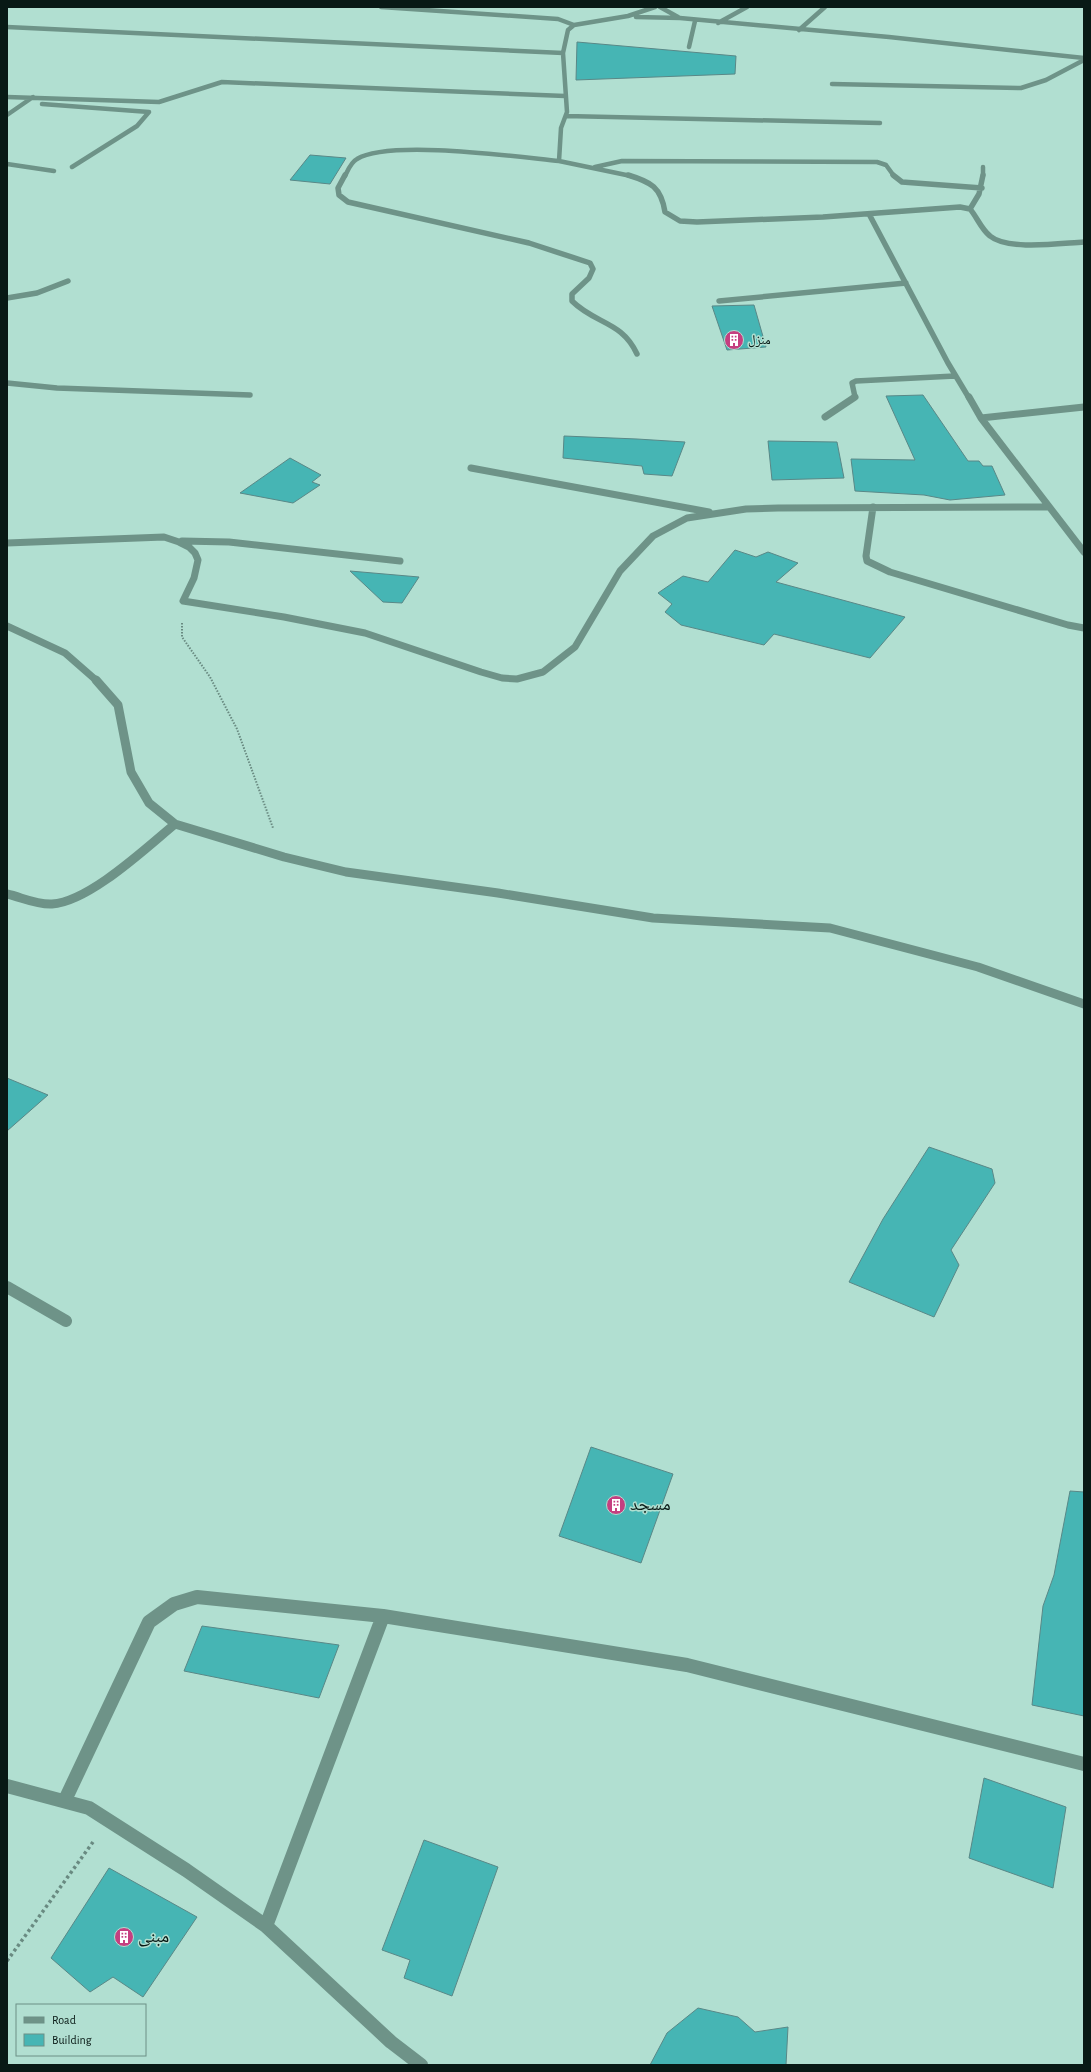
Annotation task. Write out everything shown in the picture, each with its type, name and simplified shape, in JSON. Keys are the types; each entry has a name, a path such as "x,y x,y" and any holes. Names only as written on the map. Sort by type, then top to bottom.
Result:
{"street":[{"path":"382,7 558,19 574,25 628,16 655,7"},
{"path":"660,7 680,18"},
{"path":"718,23 747,7"},
{"path":"799,30 825,7"},
{"path":"628,16 680,18 695,21 972,45 1084,59"},
{"path":"689,47 695,21"},
{"path":"559,161 561,128 567,112 563,53 568,30 574,25"},
{"path":"7,26 563,53"},
{"path":"832,84 1021,88 1041,84 1057,73 1084,59"},
{"path":"7,97 159,102 168,101 211,84 222,82 565,96"},
{"path":"7,115 34,97"},
{"path":"28,102 149,112 137,126 72,167"},
{"path":"566,116 880,123"},
{"path":"637,354 633,344 626,334 614,326 583,312 572,301 572,294 589,278 593,269 590,263 567,254 529,243 348,202 339,195 338,188 356,159 366,154 389,150 444,152 559,161 595,167 618,172 653,186 661,193 665,212 680,221 697,222 869,214 960,207 970,209 992,238 1006,243 1030,244 1084,242"},
{"path":"595,167 622,161 877,162 886,164 898,180 902,182 982,188"},
{"path":"7,164 54,171"},
{"path":"970,209 980,196 982,188 982,167"},
{"path":"869,214 955,376 980,418 1084,552"},
{"path":"7,298 38,293 68,281"},
{"path":"719,300 906,284"},
{"path":"825,417 855,397 852,383 856,381 955,376"},
{"path":"7,382 64,388 250,395"},
{"path":"980,418 1084,407"},
{"path":"471,468 717,513"},
{"path":"182,541 194,549 199,560 197,575 183,601 284,617 365,633 481,672 502,678 517,679 543,672 575,647 620,571 653,536 675,522 687,518 717,513 778,508 1048,507"},
{"path":"873,508 866,556 867,561 875,566 1068,625 1084,628"},
{"path":"7,543 164,537 182,541 229,542 400,561"},
{"path":"7,626 65,654 92,675 118,705 131,772 149,803 175,824 284,857 346,872 498,893 653,918 830,928 978,967 1084,1004"},
{"path":"7,894 53,904 74,899 97,885 175,824"},
{"path":"7,1287 66,1321"},
{"path":"65,1800 149,1622 174,1604 197,1597 384,1616 687,1665 1084,1764"},
{"path":"266,1926 384,1616"},
{"path":"7,1786 65,1800 89,1808 186,1870 266,1926 391,2042 421,2065"}],"path":[{"path":"183,601 182,637 210,677 237,729 284,857"},
{"path":"7,1961 108,1821"}],"building":[{"path":"577,42 736,56 735,74 576,80"},
{"path":"310,155 346,158 330,184 290,180"},
{"path":"754,305 766,347 727,350 712,306"},
{"path":"923,395 968,461 979,461 983,466 992,466 1005,495 950,500 924,495 855,491 851,459 915,460 886,396"},
{"path":"564,436 685,442 672,476 644,474 642,466 563,458"},
{"path":"768,441 837,442 844,478 772,480"},
{"path":"290,458 321,475 312,482 320,485 293,503 240,493"},
{"path":"735,550 756,557 768,552 798,563 776,582 905,617 870,658 774,634 764,645 681,625 665,612 672,604 658,593 683,576 708,582"},
{"path":"350,571 419,577 402,603 383,602"},
{"path":"7,1078 48,1095 7,1131"},
{"path":"929,1147 992,1169 995,1183 951,1250 959,1265 934,1317 849,1282 883,1219"},
{"name":"مسجد","path":"591,1447 673,1474 641,1563 559,1536"},
{"path":"1070,1491 1084,1492 1084,1716 1032,1705 1043,1606 1054,1575"},
{"path":"202,1626 339,1645 319,1698 184,1671"},
{"path":"984,1778 1066,1807 1053,1888 969,1858"},
{"path":"424,1840 498,1867 452,1996 404,1978 410,1960 382,1950"},
{"name":"مبنى","path":"109,1868 197,1917 143,1997 113,1977 90,1992 51,1958"},
{"path":"698,2008 738,2017 755,2032 788,2027 786,2065 650,2065 667,2033"}],"place":[{"name":"منزل","path":"734,340"},
{"name":"مسجد","path":"616,1505"},
{"name":"مبنى","path":"124,1937"}]}
